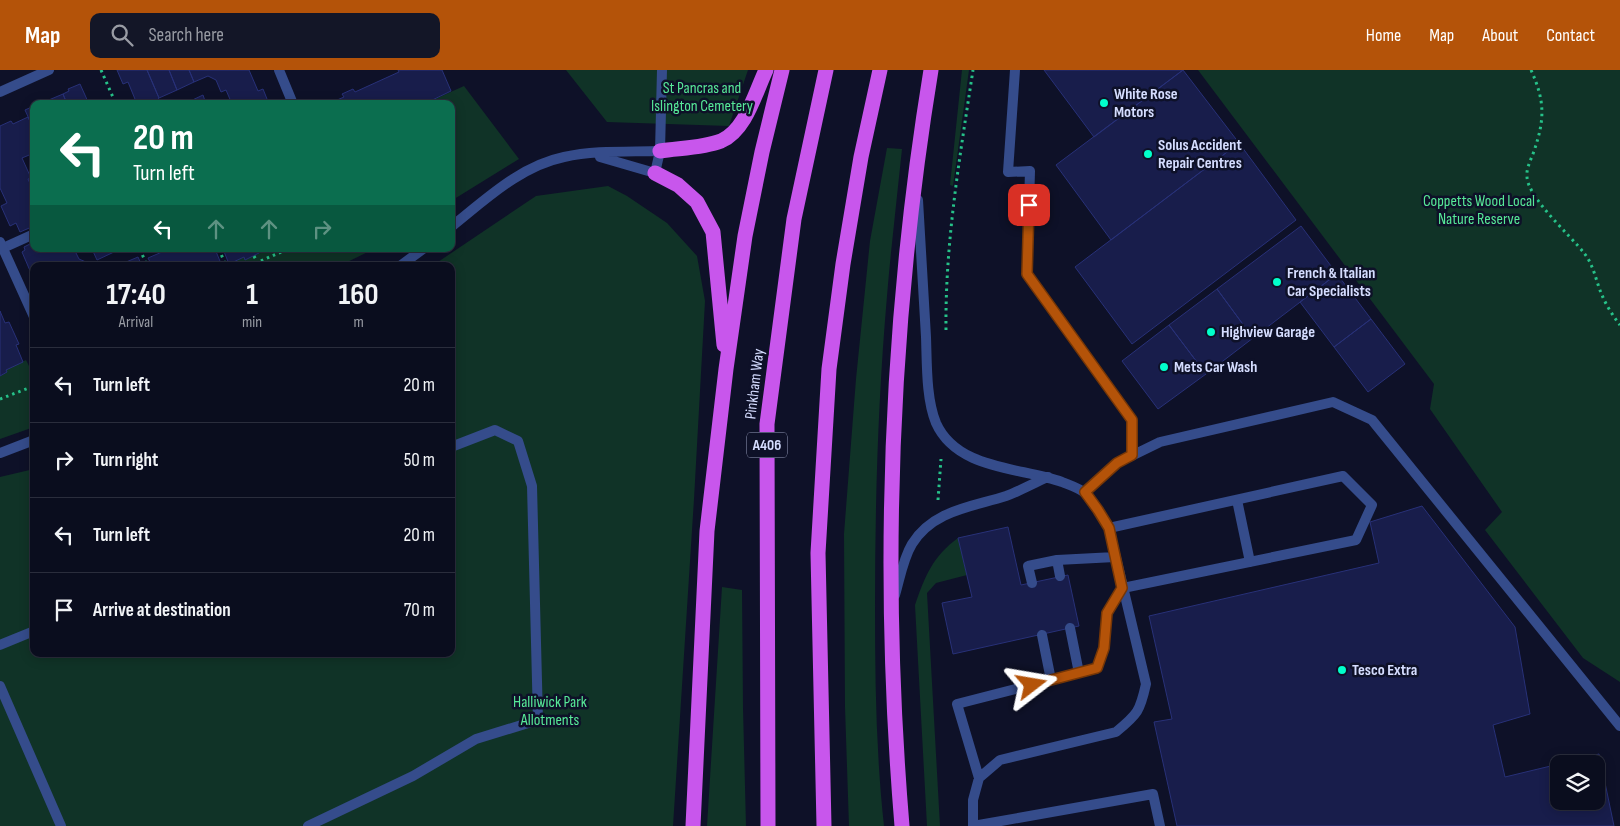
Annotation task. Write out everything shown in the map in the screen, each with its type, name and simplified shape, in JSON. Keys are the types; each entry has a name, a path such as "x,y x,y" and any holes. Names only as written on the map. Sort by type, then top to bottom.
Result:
{"highway":[{"path":"660,152 711,144 731,134 744,117 766,70"},
{"path":"693,826 707,531 726,369 745,236 762,152 782,70"},
{"name":"Pinkham Way","path":"768,826 767,424 794,219 826,70"},
{"path":"824,826 818,553 829,369 843,264 861,157 880,70"},
{"path":"902,826 896,753 892,607 892,492 896,376 916,165 931,70"},
{"path":"655,173 678,185 697,202 713,232 726,369"}],"street":[{"path":"0,92 49,70"},
{"path":"279,70 291,100"},
{"path":"587,154 655,173 660,152 662,70"},
{"path":"1014,70 1008,172 1030,171 1027,274 1132,420 1132,455"},
{"path":"455,224 514,178 540,164 564,157 587,154 660,152"},
{"path":"916,165 927,368 931,407 936,424 956,448 970,457 985,463 1048,477 1085,492 1109,528 1146,684 1140,708 1130,721 1116,732 1000,760 979,778"},
{"path":"30,235 1,245 30,308"},
{"path":"405,262 419,252"},
{"path":"1085,492 1117,463 1160,442 1333,402 1372,420 1620,726"},
{"path":"308,826 412,776 476,739 538,720 532,486 518,441 494,430 455,445"},
{"path":"0,454 30,442"},
{"path":"1109,528 1343,476 1372,505 1356,540 1122,588 1107,613 1104,648 1097,668 958,704 979,778 973,800 973,826 1153,794 1160,826"},
{"path":"892,607 906,555 923,530 936,519 949,512 1008,495 1048,477"},
{"path":"1236,500 1250,562"},
{"path":"1032,583 1028,566 1057,560 1115,557"},
{"path":"1057,560 1060,576"},
{"path":"1070,628 1079,673"},
{"path":"0,645 30,632"},
{"path":"1042,635 1051,680"},
{"path":"0,686 62,826"}],"path":[{"path":"101,70 114,100"},
{"path":"946,336 946,307 954,197 973,70"},
{"path":"1531,70 1542,98 1543,114 1541,130 1527,170 1528,184 1542,207 1566,230 1586,255 1602,296 1620,325"},
{"path":"254,256 257,262 281,252"},
{"path":"0,399 30,388"},
{"path":"936,519 944,435"}],"green space":[{"name":"St Pancras and Islington Cemetery","path":"566,70 748,70 729,126 607,122"},
{"path":"962,70 969,70 953,186 950,185"},
{"name":"Coppetts Wood Local Nature Reserve","path":"1198,70 1620,70 1620,682 1583,658 1485,530 1502,512 1430,409 1434,384"},
{"path":"464,86 519,159 455,199 455,100 433,100"},
{"path":"887,148 902,149 884,335 876,490 876,689 879,771 884,826 849,826 845,707 844,534 856,379 870,241"},
{"name":"Halliwick Park Allotments","path":"608,186 627,196 667,223 697,256 705,301 673,826 0,826 0,477 30,470 30,657 455,657 455,262 438,262 536,196"},
{"path":"263,252 368,252 347,262 232,262 244,257 245,259"},
{"path":"26,360 30,368 30,428 0,439 0,376 6,373 6,370"},
{"path":"958,538 967,575 936,583 927,593 940,826 927,826 915,605 922,585 936,559"},
{"path":"722,587 742,590 746,826 707,826"}],"building":[{"path":"117,70 147,70 158,100 135,100 128,82 123,84"},
{"path":"147,70 169,70 177,90 159,98"},
{"path":"169,70 189,70 194,82 177,90"},
{"path":"189,70 249,70 258,91 263,89 267,100 230,100 226,90 221,92 216,80 208,76 194,82"},
{"path":"398,70 442,70 451,91 432,100 337,100 344,97 342,94 353,89 355,92 399,72"},
{"name":"White Rose Motors","path":"1044,70 1183,70 1094,137"},
{"name":"Solus Accident Repair Centres","path":"1183,70 1239,143 1111,240 1056,165"},
{"path":"80,84 87,100 65,100 63,94 69,91 68,89"},
{"path":"63,94 65,100 49,100"},
{"path":"203,95 205,100 192,100"},
{"path":"30,108 30,121 25,110"},
{"path":"28,117 30,121 30,155 22,158 30,176 28,179 30,184 30,228 20,232 16,223 10,226 1,206 7,203 0,188 0,126 11,121 13,124"},
{"path":"1239,143 1296,220 1132,344 1075,267"},
{"name":"French & Italian Car Specialists","path":"1301,226 1337,274 1253,338 1217,289"},
{"path":"30,244 30,252 76,252 79,259 86,262 30,262 30,271 22,252 25,250 24,247"},
{"path":"93,252 114,252 97,260"},
{"path":"162,252 216,252 220,262 150,262 148,258"},
{"path":"224,252 261,252 245,260 244,257 233,262 228,262"},
{"path":"138,257 140,262 126,262"},
{"path":"1337,274 1371,319 1334,347 1300,302"},
{"name":"Highview Garage","path":"1217,289 1253,338 1206,374 1169,325"},
{"path":"0,311 5,323 9,322 19,344 16,345 23,362 6,370 7,372 0,376"},
{"name":"Highview Garage","path":"1371,319 1405,364 1368,392 1334,347"},
{"name":"Mets Car Wash","path":"1169,325 1206,374 1158,409 1122,361"},
{"name":"Tesco Extra","path":"1422,506 1515,627 1530,714 1493,725 1505,777 1550,766 1550,810 1605,810 1605,783 1614,826 1177,826 1154,722 1172,719 1149,616 1379,563 1370,522"},
{"path":"1008,527 1021,585 1068,575 1079,626 953,654 942,603 972,597 958,538"}],"place":[{"name":"White Rose Motors","path":"1104,103"},
{"name":"Solus Accident Repair Centres","path":"1148,154"},
{"name":"French & Italian Car Specialists","path":"1277,282"},
{"name":"Highview Garage","path":"1211,332"},
{"name":"Mets Car Wash","path":"1164,367"},
{"name":"Tesco Extra","path":"1342,670"}],"route":[{"path":"1029,205 1027,274 1132,420 1132,455 1117,463 1085,492 1109,528 1122,588 1107,613 1104,648 1097,668 1032,685"}]}
